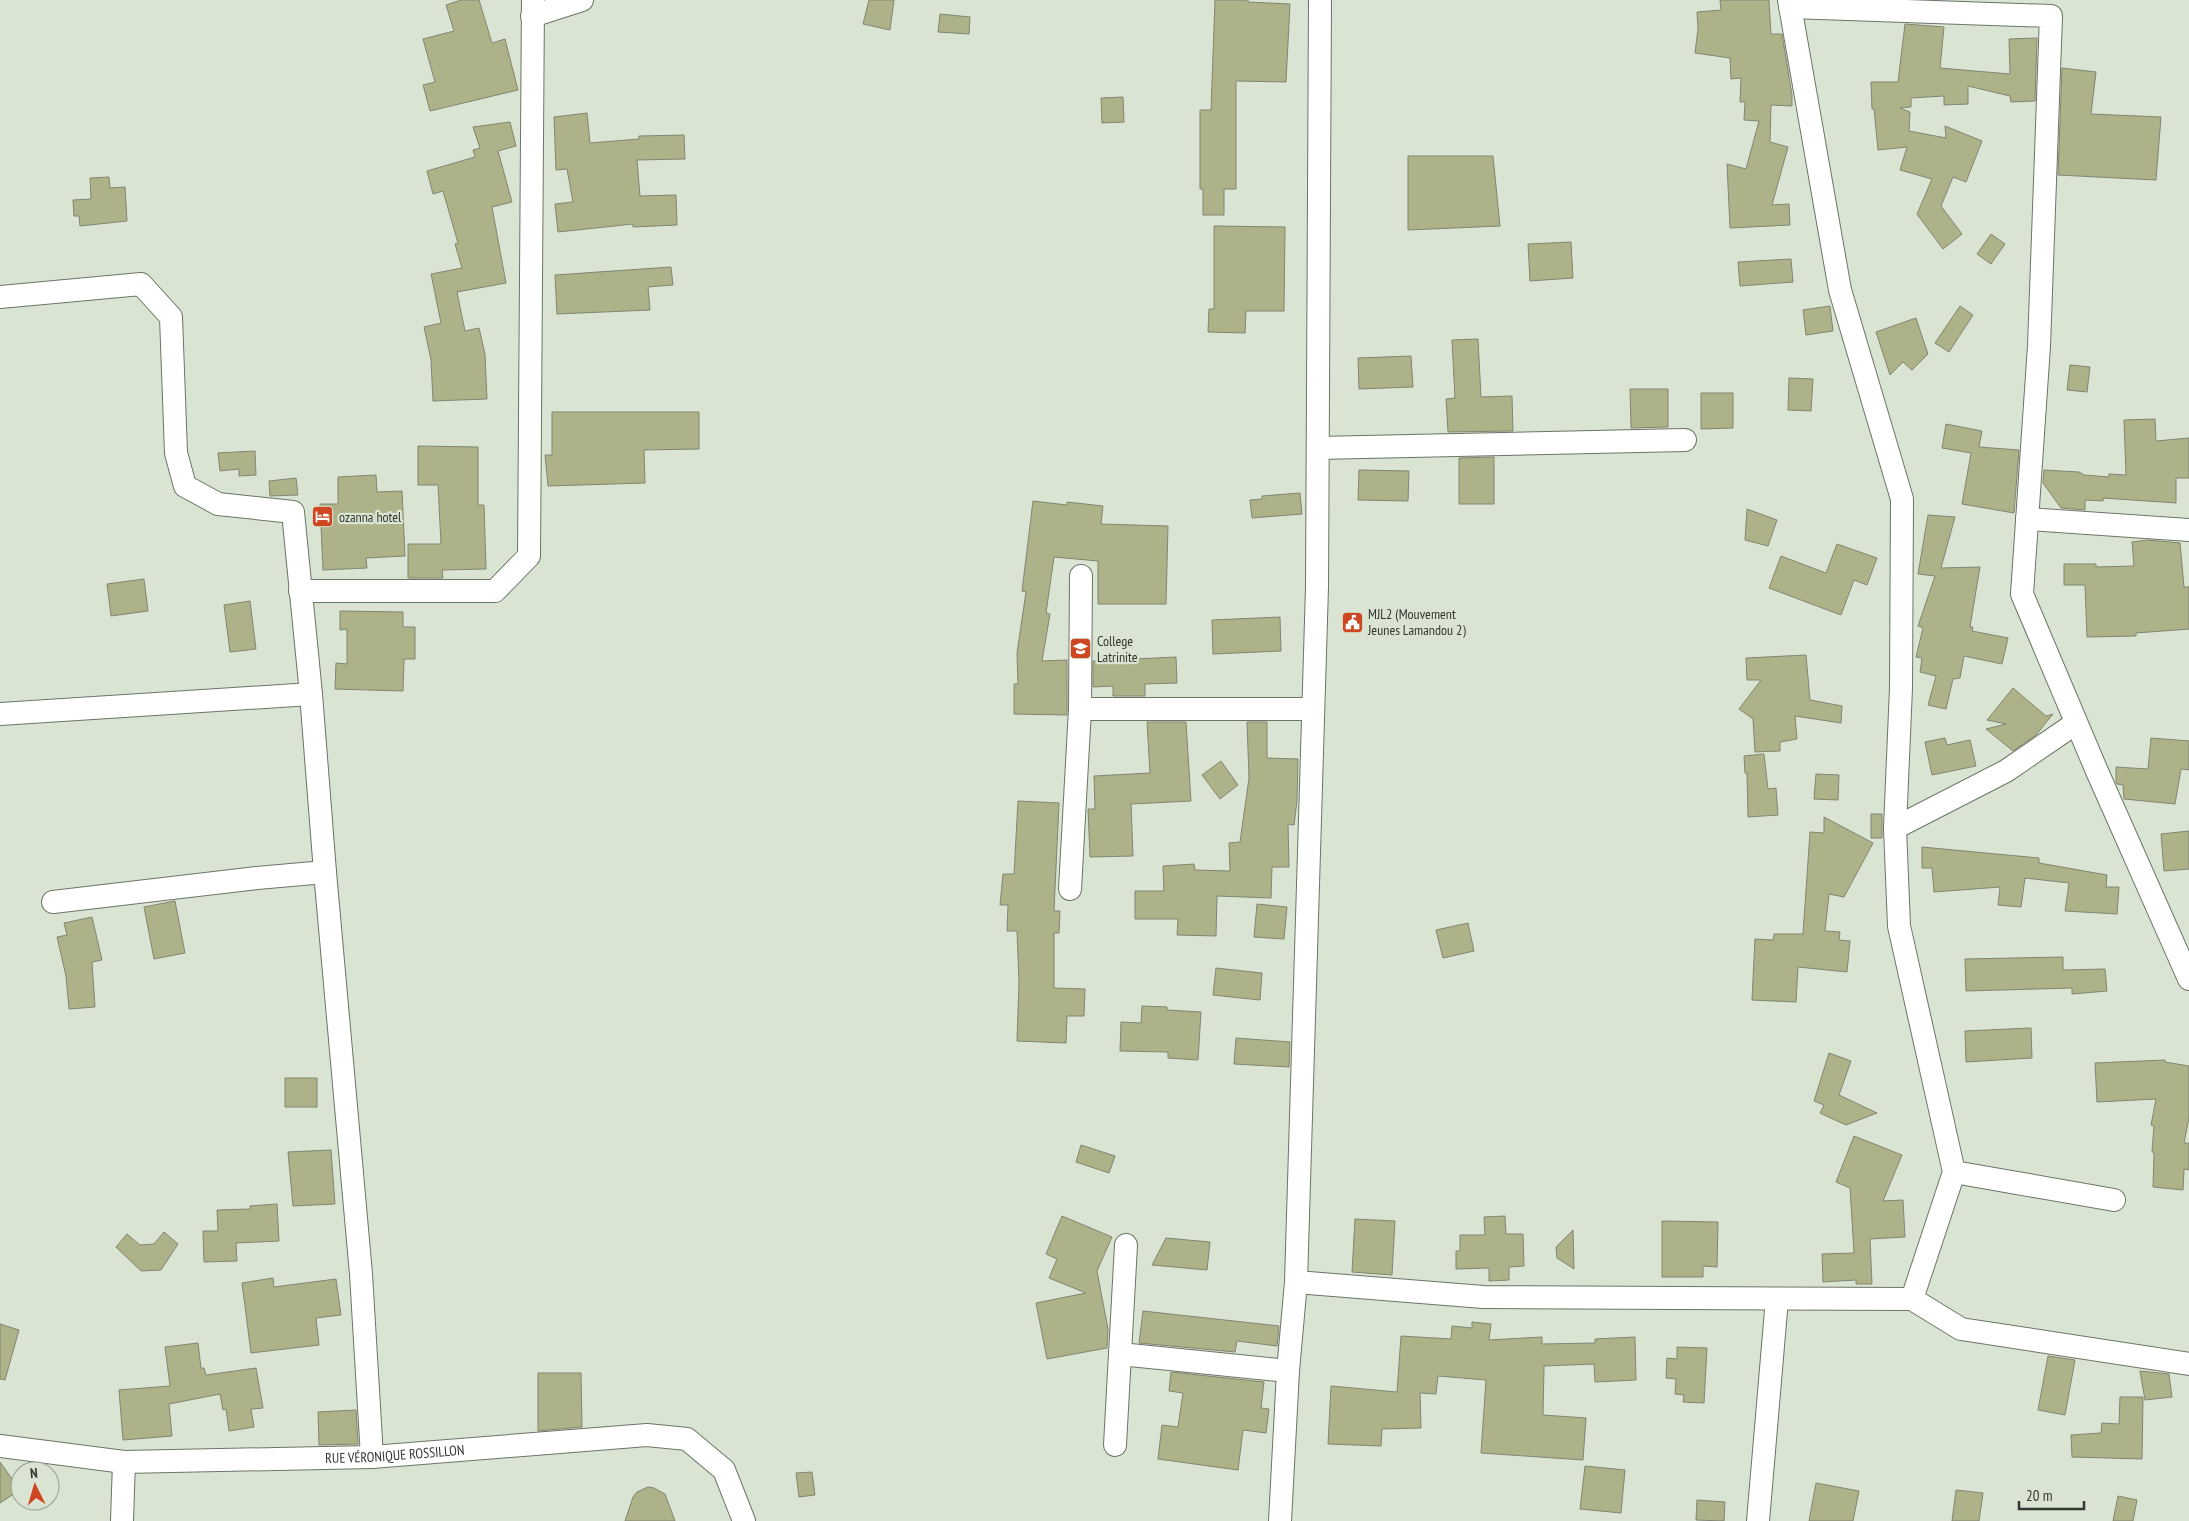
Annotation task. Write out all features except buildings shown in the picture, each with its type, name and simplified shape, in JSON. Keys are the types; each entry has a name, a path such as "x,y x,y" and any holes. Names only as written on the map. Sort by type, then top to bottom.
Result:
{"street":[{"path":"300,591 495,591 529,556 533,8 582,0"},
{"path":"1280,1521 1288,1371 1296,1282 1317,587 1320,0"},
{"path":"1912,1299 1954,1172 1899,926 1895,828 1901,688 1902,499 1840,290 1790,3 2051,16 2038,346 2022,594 2076,723 2189,979"},
{"path":"0,297 141,284 171,317 176,453 185,486 218,504 293,512 311,694 325,872 362,1274 372,1457"},
{"path":"1318,448 1685,440"},
{"path":"2027,519 2189,530"},
{"path":"1070,889 1080,709 1081,576"},
{"path":"0,714 311,694"},
{"path":"1080,709 1313,709"},
{"path":"1895,828 2006,771 2076,723"},
{"path":"53,902 325,872"},
{"path":"1954,1172 2114,1200"},
{"path":"1114,1445 1126,1245"},
{"path":"1296,1282 1483,1297 1912,1299 1961,1329 2189,1364"},
{"path":"1758,1521 1777,1299"},
{"path":"1120,1354 1288,1371"},
{"name":"RUE VÉRONIQUE ROSSILLON","path":"0,1446 124,1462 372,1457 647,1435 687,1439 724,1470 744,1521"},
{"path":"122,1521 124,1462"}],"place":[{"name":"ozanna hotel","path":"323,517"},
{"name":"MJL2 (Mouvement Jeunes Lamandou 2)","path":"1352,622"},
{"name":"College Latrinite","path":"1081,649"}]}
